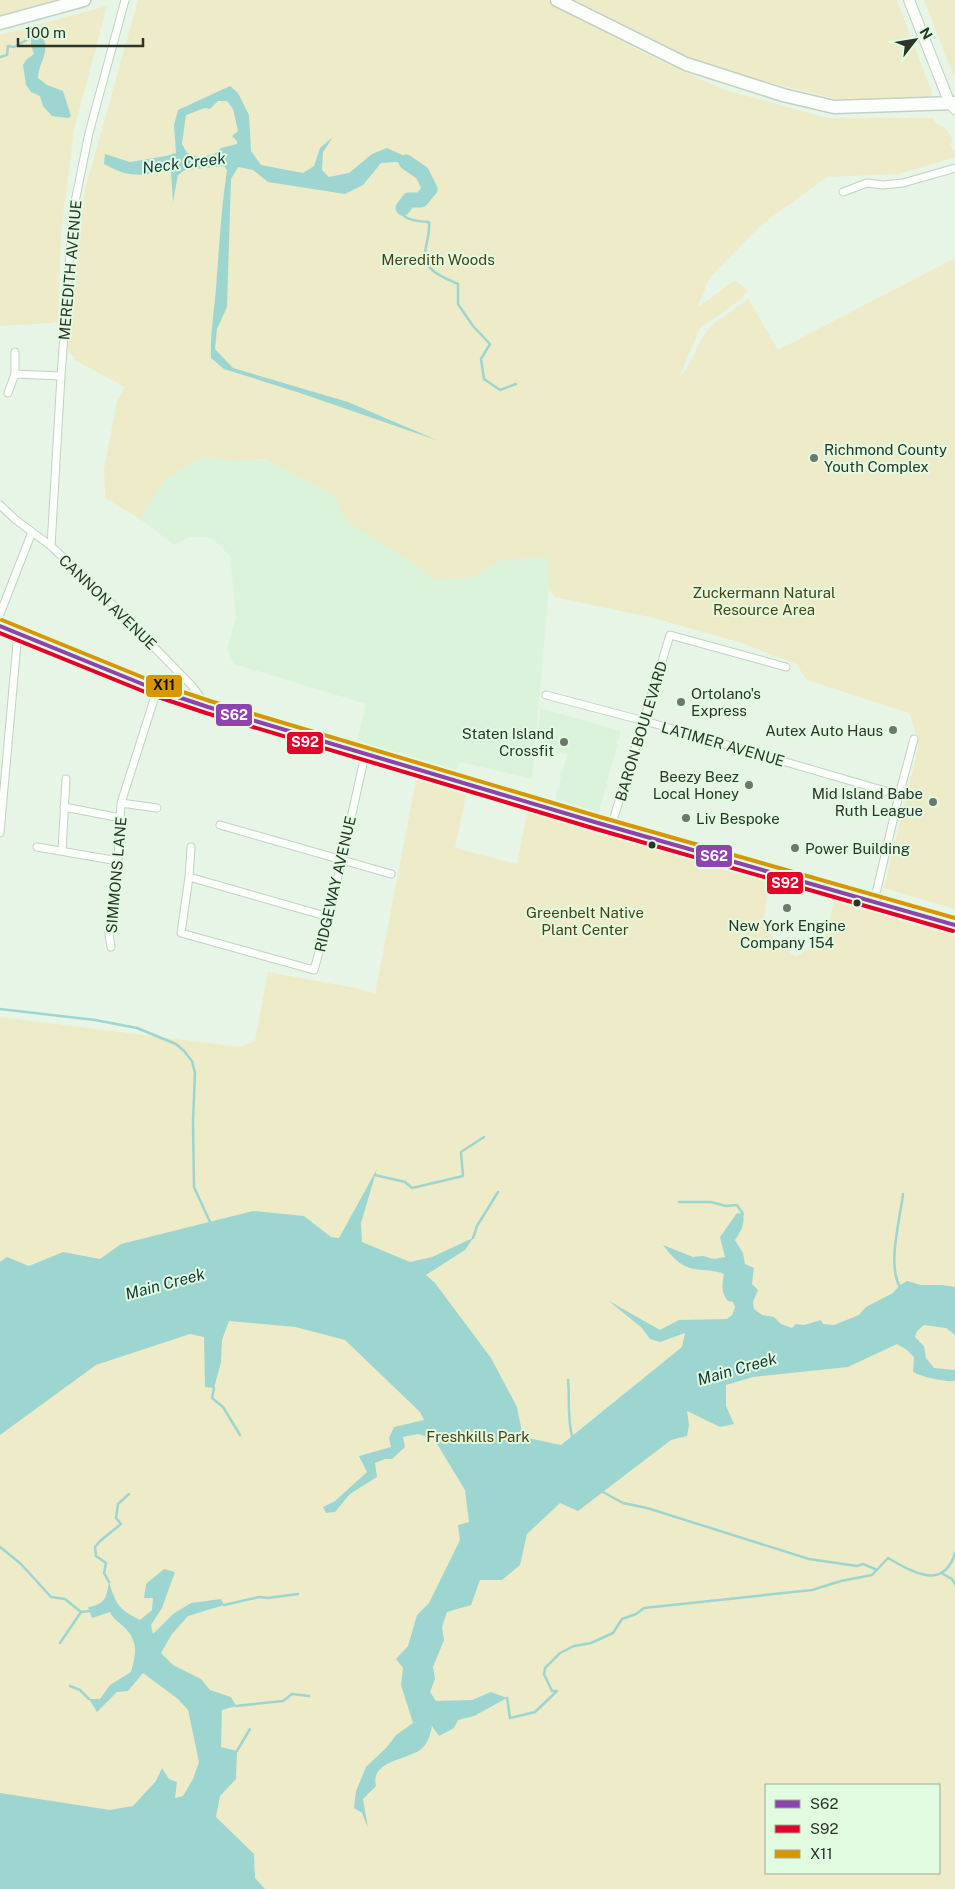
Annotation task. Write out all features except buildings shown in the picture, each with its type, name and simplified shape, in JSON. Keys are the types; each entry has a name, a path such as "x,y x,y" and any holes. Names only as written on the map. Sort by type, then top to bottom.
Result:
{"highway":[{"path":"0,24 84,0"},
{"path":"557,0 686,64 783,95 834,107 953,105"}],"main road":[{"path":"910,1 953,105"},
{"path":"0,626 157,690 208,707 611,827 955,925"}],"street":[{"name":"MEREDITH AVENUE","path":"51,546 73,212 89,133 125,0"},
{"path":"843,192 867,183 883,185 903,184 955,168"},
{"path":"8,393 15,374 15,352"},
{"path":"15,374 61,376"},
{"name":"CANNON AVENUE","path":"0,505 51,546 173,665 208,707"},
{"path":"0,614 32,532"},
{"path":"0,833 18,632"},
{"name":"BARON BOULEVARD","path":"611,827 645,722 670,635 786,667"},
{"name":"SIMMONS LANE","path":"111,948 109,934 118,861 122,803 157,690"},
{"name":"LATIMER AVENUE","path":"546,695 899,795"},
{"path":"874,902 914,739"},
{"name":"RIDGEWAY AVENUE","path":"191,847 190,877 182,933 314,970 330,917 365,755"},
{"path":"62,850 66,778"},
{"name":"SIMMONS LANE","path":"122,803 157,808"},
{"path":"64,807 121,818"},
{"path":"220,825 391,874"},
{"path":"37,847 118,861"},
{"path":"190,877 330,917"}],"shaded area":[{"path":"201,457 238,461 278,459 332,490 434,580 475,577 500,560 549,557 549,589 532,779 460,762 456,771 357,741 366,704 234,664 227,649 236,617 230,556 214,540 207,537 189,537 174,545 140,519 164,481"},
{"path":"540,708 621,731 599,812 555,799 567,754 538,746"}],"green space":[{"path":"0,0 62,0 0,16"},
{"name":"Meredith Woods","path":"138,0 546,0 615,33 634,48 722,89 827,118 933,118 936,124 943,126 953,139 950,145 955,152 955,157 899,174 827,177 761,225 710,277 697,308 735,280 748,291 740,300 700,328 679,377 688,367 703,337 711,326 744,303 748,298 778,350 955,258 955,909 884,888 918,749 918,740 909,713 807,680 796,664 742,643 654,618 554,597 549,589 549,557 500,560 475,577 434,580 413,563 347,521 334,495 266,459 238,461 201,457 164,481 140,519 105,498 104,469 117,401 125,387 74,360 75,357 70,354 67,345 85,190"},
{"path":"572,0 897,0 932,93 931,98 837,99 747,77 689,57"},
{"path":"924,0 955,0 955,77 954,77"},
{"path":"107,6 74,130 61,234 58,321 0,326 0,35"},
{"name":"Freshkills Park","path":"416,780 466,795 455,848 517,864 527,813 769,882 763,927 795,957 824,940 834,901 955,936 955,1889 0,1889 0,1017 240,1047 255,1041 268,972 360,989 375,994"}],"water":[{"path":"31,32 43,37 45,43 45,53 38,78 47,85 63,91 71,116 68,118 52,116 43,106 40,96 31,92 26,85 23,65 34,54 31,45"},
{"path":"230,86 238,93 249,115 251,151 261,165 303,173 314,166 320,148 333,137 323,152 322,170 329,177 349,173 372,154 387,148 411,159 422,173 397,162 381,163 363,185 345,194 268,182 253,170 238,167 231,179 227,307 217,329 215,349 233,368 348,402 439,441 224,369 211,358 227,170 224,166 185,170 178,175 173,202 171,171 137,175 113,169 104,164 105,154 130,162 176,153 174,125 178,110","holes":["218,101 227,101 233,109 238,131 232,136 237,141 237,144 221,148 214,154 200,157 187,153 182,144 186,115 205,108 210,109"]},
{"name":"Main Creek","path":"377,1169 361,1223 362,1242 410,1262 432,1257 473,1238 465,1250 426,1275 435,1283 491,1358 517,1407 523,1437 561,1445 682,1347 685,1333 660,1342 650,1339 642,1328 609,1301 660,1330 679,1320 727,1319 732,1315 735,1307 733,1302 728,1301 724,1295 724,1274 685,1266 676,1260 663,1245 693,1257 703,1256 714,1259 725,1257 720,1237 737,1213 743,1214 743,1225 735,1240 743,1253 745,1264 754,1268 752,1284 758,1290 753,1302 754,1309 762,1315 774,1317 781,1324 792,1328 796,1324 804,1325 821,1320 823,1324 834,1325 859,1315 866,1307 893,1293 907,1281 921,1285 955,1287 955,1335 946,1328 924,1325 917,1331 915,1337 924,1346 926,1358 934,1368 955,1370 955,1381 934,1379 913,1372 914,1357 897,1344 848,1367 753,1377 726,1385 726,1406 734,1424 720,1427 687,1411 689,1425 687,1436 671,1440 578,1511 560,1503 527,1534 520,1565 502,1580 480,1580 471,1605 447,1612 442,1627 444,1640 433,1667 435,1679 430,1692 436,1701 472,1700 491,1692 507,1698 474,1716 458,1720 454,1728 439,1736 432,1726 428,1740 420,1750 391,1762 378,1771 376,1786 363,1799 368,1828 362,1813 354,1808 356,1791 366,1767 387,1747 396,1735 413,1723 401,1685 403,1668 396,1659 408,1646 417,1615 429,1603 460,1540 458,1525 469,1522 465,1490 434,1439 418,1434 403,1437 405,1447 392,1459 385,1459 375,1463 377,1477 350,1494 335,1512 326,1513 323,1507 335,1501 367,1472 359,1456 391,1447 389,1438 394,1427 424,1420 420,1412 345,1340 295,1327 229,1321 222,1340 221,1362 214,1388 205,1387 204,1337 190,1334 96,1365 0,1435 0,1262 7,1257 29,1266 63,1252 100,1259 121,1244 253,1211 304,1216 331,1237 339,1238"},
{"path":"164,1569 175,1572 162,1608 151,1625 153,1634 173,1614 191,1603 221,1599 224,1605 188,1616 172,1634 161,1653 173,1665 201,1679 210,1690 231,1697 236,1706 222,1710 221,1747 237,1751 236,1779 220,1796 216,1817 254,1854 255,1878 265,1889 0,1889 0,1793 110,1810 133,1806 156,1781 162,1768 169,1779 177,1782 175,1798 183,1796 193,1779 199,1762 188,1710 178,1699 143,1673 128,1691 117,1692 97,1712 89,1699 100,1699 110,1685 131,1672 135,1648 129,1633 114,1619 110,1612 92,1618 88,1607 102,1602 109,1582 119,1606 140,1620 152,1610 153,1598 144,1598 146,1584"}],"waterway":[{"path":"0,57 7,55 8,46 14,47 32,37"},
{"name":"Neck Creek","path":"403,208 409,200 421,200 430,189 422,173 406,162"},
{"path":"403,208 400,212 406,217 429,222 425,254 428,265 436,273 458,284 458,304 473,326 490,344 481,359 484,379 500,390 516,384"},
{"path":"0,1009 95,1020 137,1028 176,1044 184,1051 192,1061 195,1073 193,1121 194,1187 210,1222"},
{"path":"375,1175 405,1182 412,1188 463,1176 461,1152 484,1137"},
{"path":"473,1238 477,1226 498,1192"},
{"path":"900,1287 896,1278 894,1255 903,1194"},
{"path":"679,1202 711,1202 726,1206 737,1205 743,1214"},
{"path":"568,1380 572,1436"},
{"path":"214,1388 212,1398 223,1407 240,1435"},
{"path":"603,1492 623,1503 647,1508 809,1559 857,1566 863,1564 877,1570"},
{"path":"109,1582 104,1573 106,1563 96,1556 95,1547 121,1524 116,1518 118,1504 129,1494"},
{"path":"0,1547 21,1564 51,1597 65,1599 81,1612"},
{"path":"507,1698 510,1718 535,1712 557,1691 552,1691 544,1674 545,1668 560,1653 574,1646 591,1643 613,1633 622,1619 636,1614 644,1608 812,1590 841,1581 872,1575 888,1558 916,1572 935,1575 943,1572 950,1565 955,1553"},
{"path":"941,1573 952,1579 955,1584"},
{"path":"224,1605 259,1597 268,1598 298,1594"},
{"path":"60,1643 81,1612 90,1611"},
{"path":"70,1686 80,1690 89,1699"},
{"path":"236,1706 283,1701 292,1694 309,1696"},
{"path":"237,1751 250,1729"}],"transit line":[{"name":"X11","path":"2,620 159,684 210,701 600,817 955,918"},
{"name":"S62","path":"0,626 157,690 208,707 598,823 955,925"},
{"name":"S92","path":"0,633 155,696 206,713 596,829 953,931"}],"place":[{"name":"Richmond County Youth Complex","path":"814,458"},
{"name":"Ortolano's Express","path":"681,702"},
{"name":"Autex Auto Haus","path":"893,730"},
{"name":"Staten Island Crossfit","path":"564,742"},
{"name":"Beezy Beez Local Honey","path":"749,785"},
{"name":"Mid Island Babe Ruth League","path":"933,802"},
{"name":"Liv Bespoke","path":"686,818"},
{"name":"Power Building","path":"795,848"},
{"name":"New York Engine Company 154","path":"787,908"}],"park label":[{"name":"Zuckermann Natural Resource Area","path":"764,600"},
{"name":"Greenbelt Native Plant Center","path":"585,920"}]}
